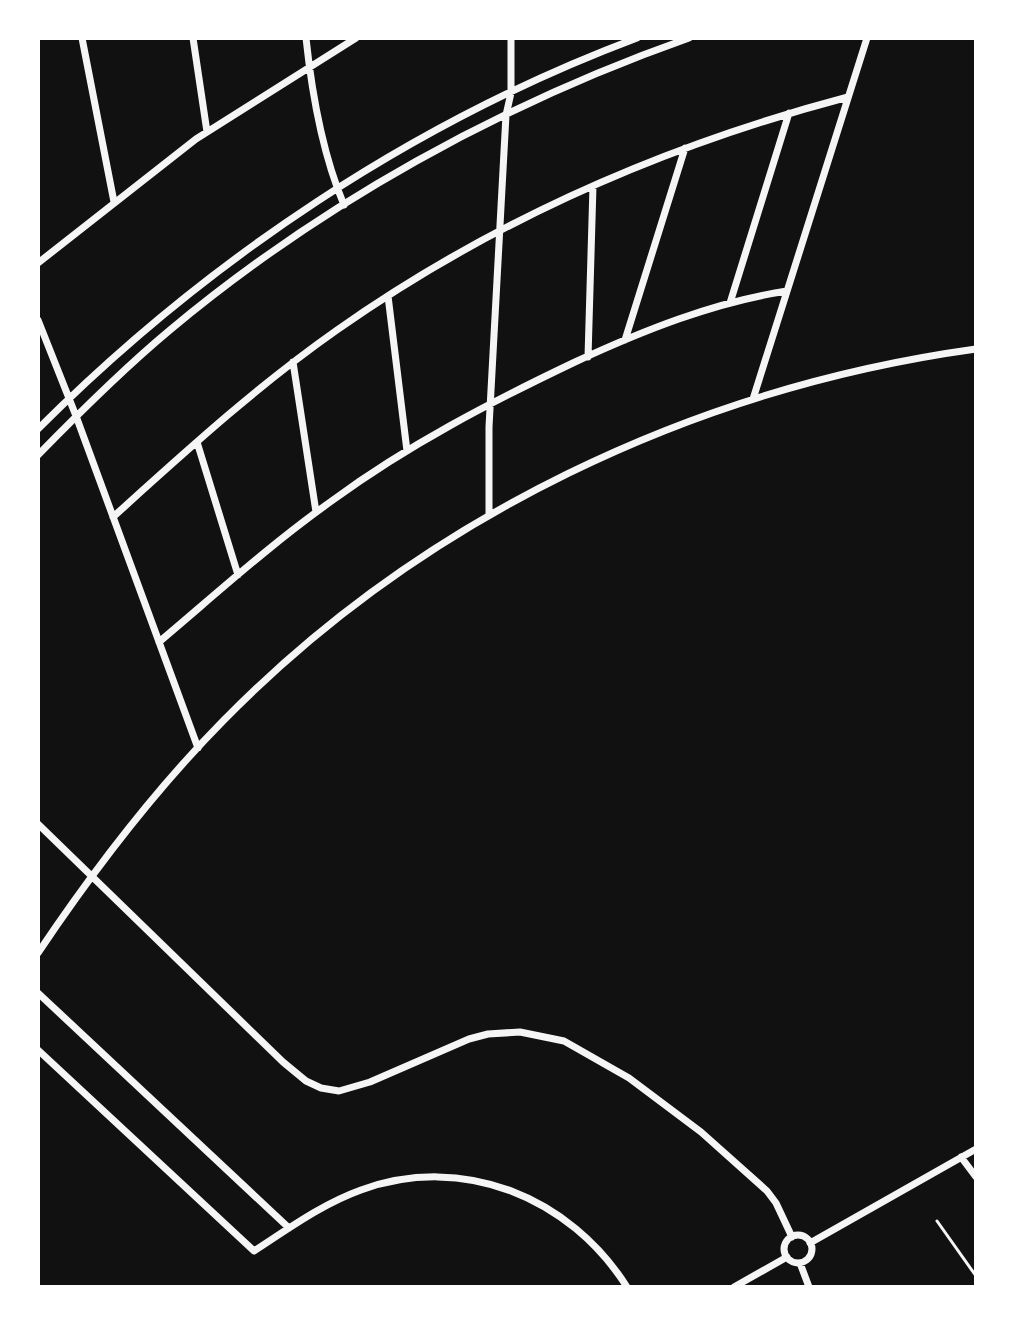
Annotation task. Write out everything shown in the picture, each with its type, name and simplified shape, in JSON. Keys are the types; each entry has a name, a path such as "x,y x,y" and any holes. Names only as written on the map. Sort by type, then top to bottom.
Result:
{"street":[{"path":"82,38 114,202"},
{"path":"193,38 207,132"},
{"path":"306,38 323,144 344,205"},
{"path":"38,263 207,132 356,38"},
{"path":"489,515 490,404 506,115 511,93 511,38"},
{"path":"38,429 126,345 201,284 287,221 415,143 511,93 637,38"},
{"path":"38,455 136,360 206,301 344,205 506,115 581,79 676,40 689,38"},
{"path":"753,399 867,38"},
{"path":"113,517 293,362 388,296 500,230 593,186 685,148 848,97"},
{"path":"730,303 789,113"},
{"path":"625,340 685,148"},
{"path":"588,357 593,186"},
{"path":"159,642 316,512 407,451 490,404 625,340 730,303 787,291"},
{"path":"388,296 407,451"},
{"path":"38,320 198,748"},
{"path":"38,953 92,877 198,748 252,693 313,640 406,570 489,515 604,456 753,399 870,368 976,349"},
{"path":"293,362 316,512"},
{"path":"197,442 238,575"},
{"path":"38,824 283,1062 314,1085 330,1090 354,1088 469,1039 488,1034 520,1032 564,1041 629,1078 701,1132 767,1191 792,1237"},
{"path":"38,993 289,1228"},
{"path":"38,1050 254,1251 338,1200 385,1183 429,1177 473,1180 520,1193 558,1214 594,1244 627,1287"},
{"path":"810,1243 976,1149"},
{"path":"961,1157 976,1177"},
{"path":"787,1257 785,1245 792,1237 802,1236 810,1243 810,1257 800,1263"},
{"path":"787,1257 800,1263 809,1287"},
{"path":"734,1287 787,1257"}],"lane":[{"path":"937,1221 976,1276"}]}
